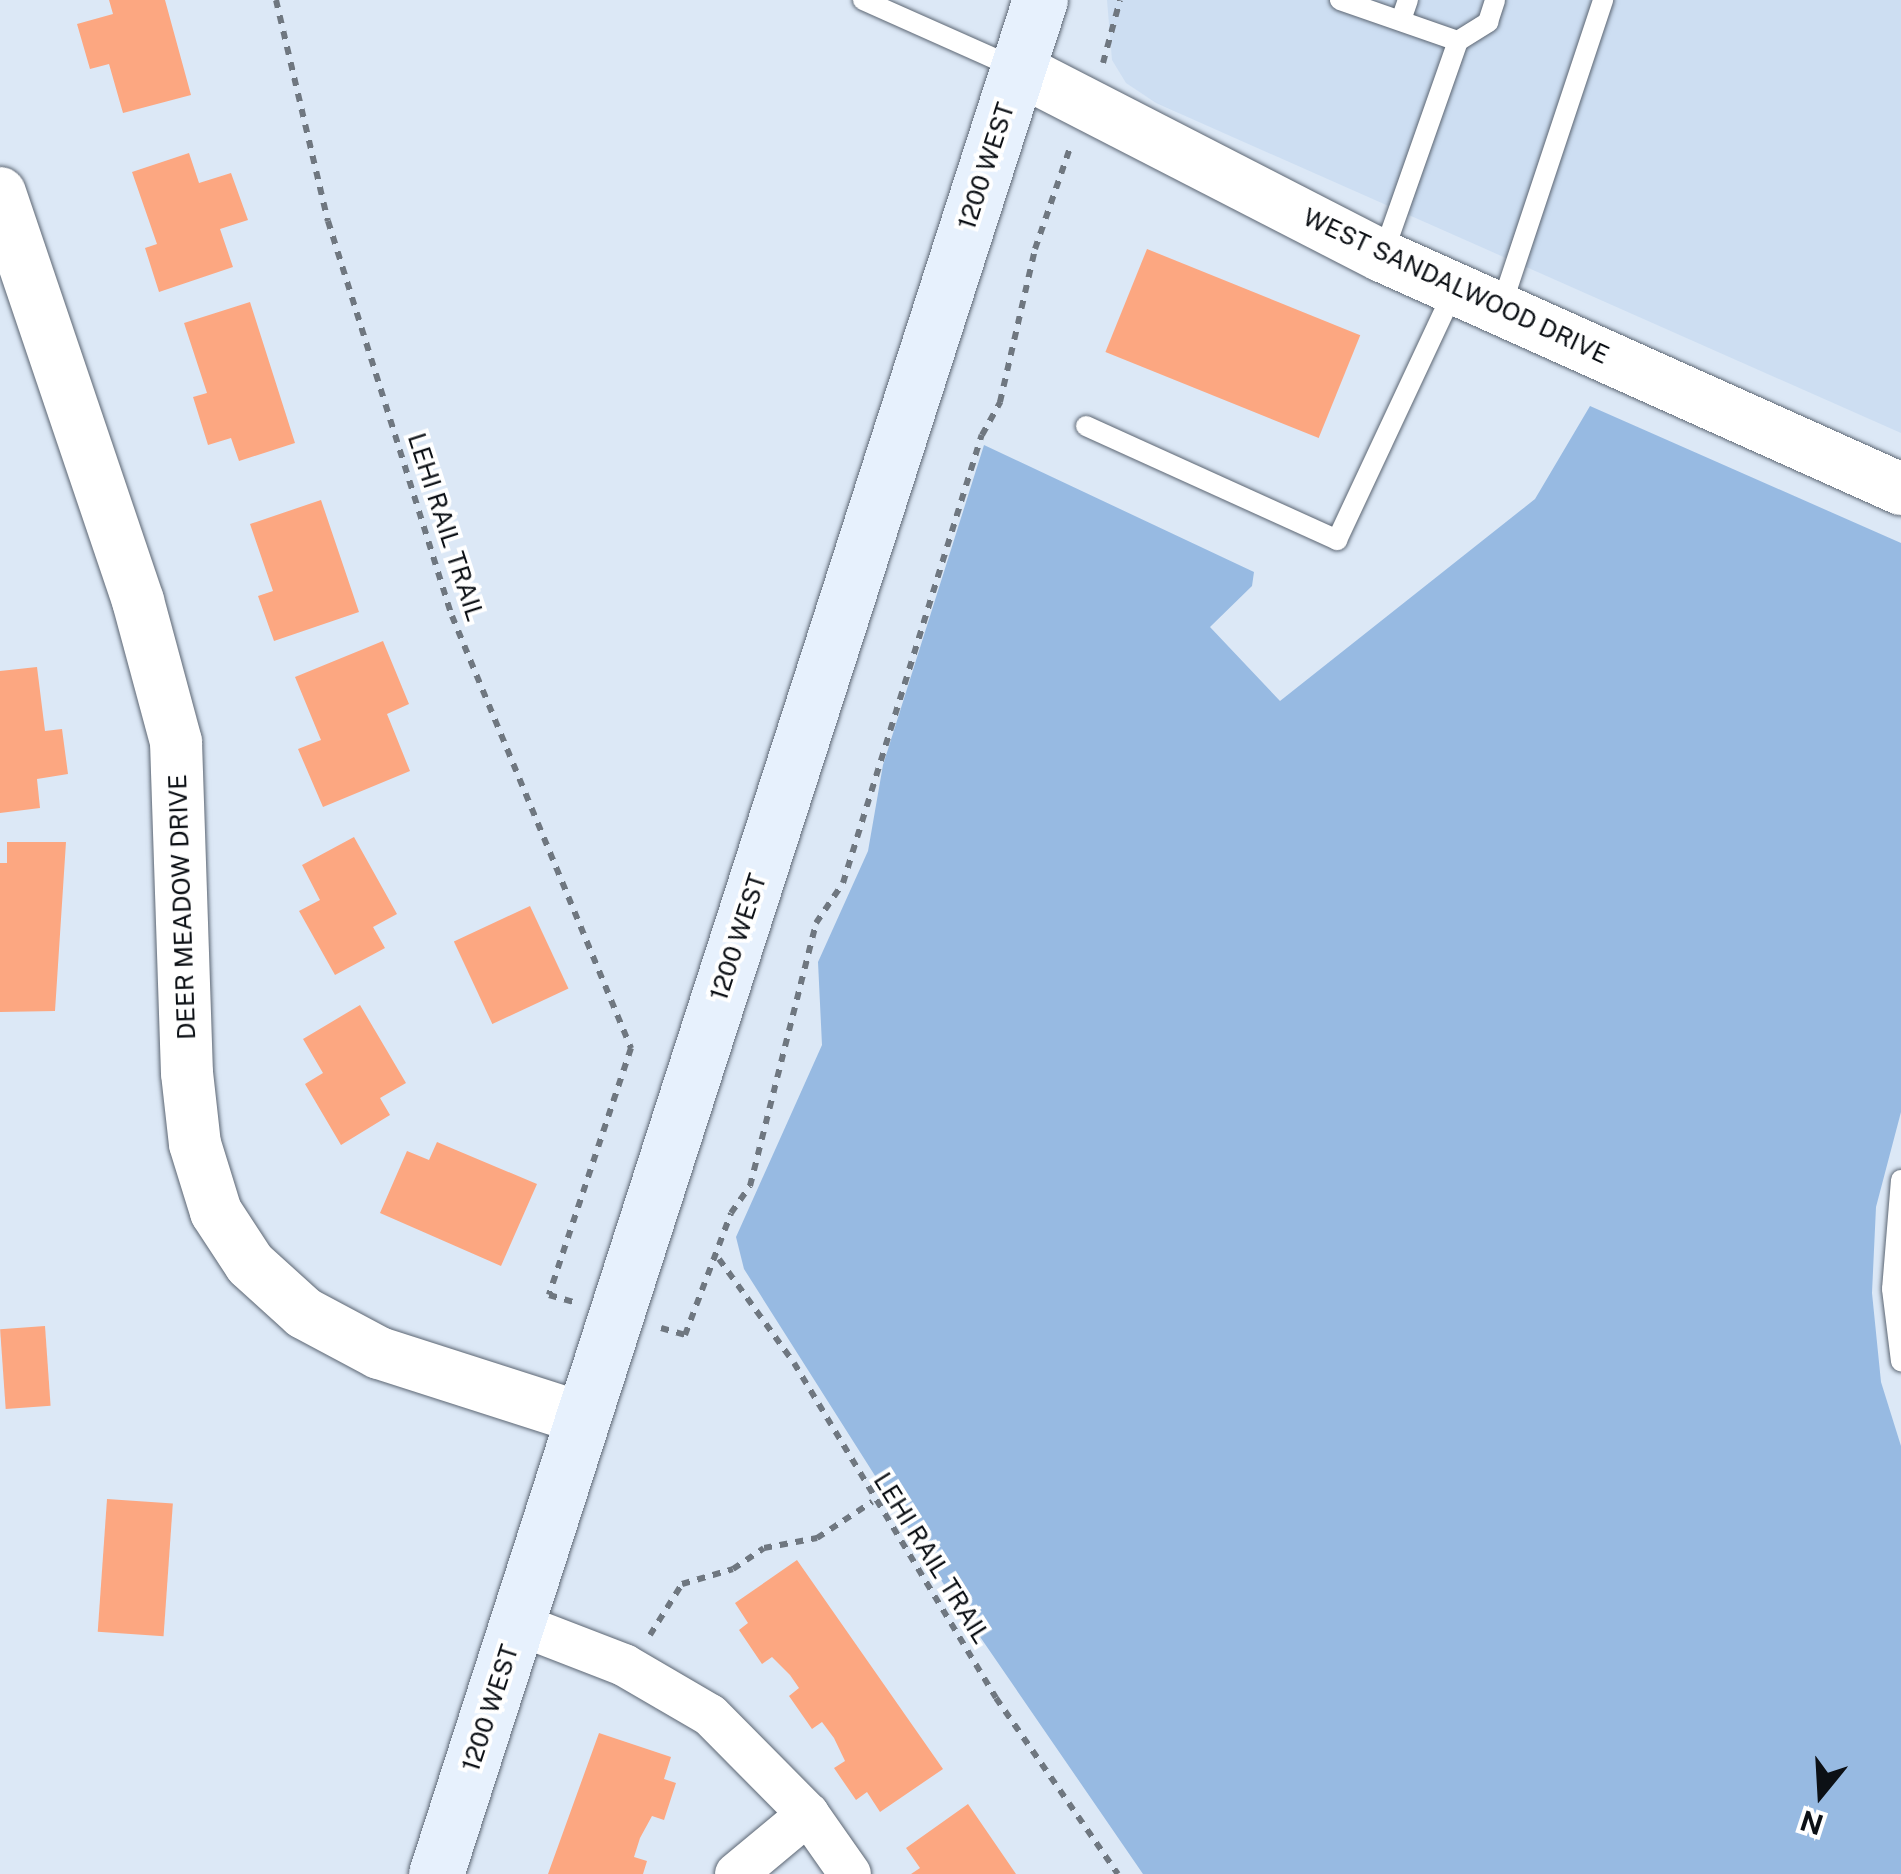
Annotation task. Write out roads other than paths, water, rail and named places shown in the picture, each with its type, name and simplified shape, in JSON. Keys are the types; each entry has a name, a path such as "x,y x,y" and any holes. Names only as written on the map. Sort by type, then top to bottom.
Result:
{"main road":[{"name":"1200 WEST","path":"436,1874 1040,0"}],"street":[{"name":"WEST SANDALWOOD DRIVE","path":"1018,68 1382,256 1901,488"},
{"name":"DEER MEADOW DRIVE","path":"0,193 138,601 176,742 194,1144 216,1212 250,1264 304,1313 379,1353 582,1418"},
{"path":"518,1624 624,1664 710,1715 808,1814 850,1874"},
{"path":"736,1874 808,1814"}],"lane":[{"path":"864,0 1018,68"},
{"path":"1343,0 1405,10 1458,41"},
{"path":"1382,256 1458,41 1488,22 1495,0"},
{"path":"1086,426 1337,540 1478,298 1603,0"},
{"path":"1901,1180 1892,1289 1901,1361"}]}
